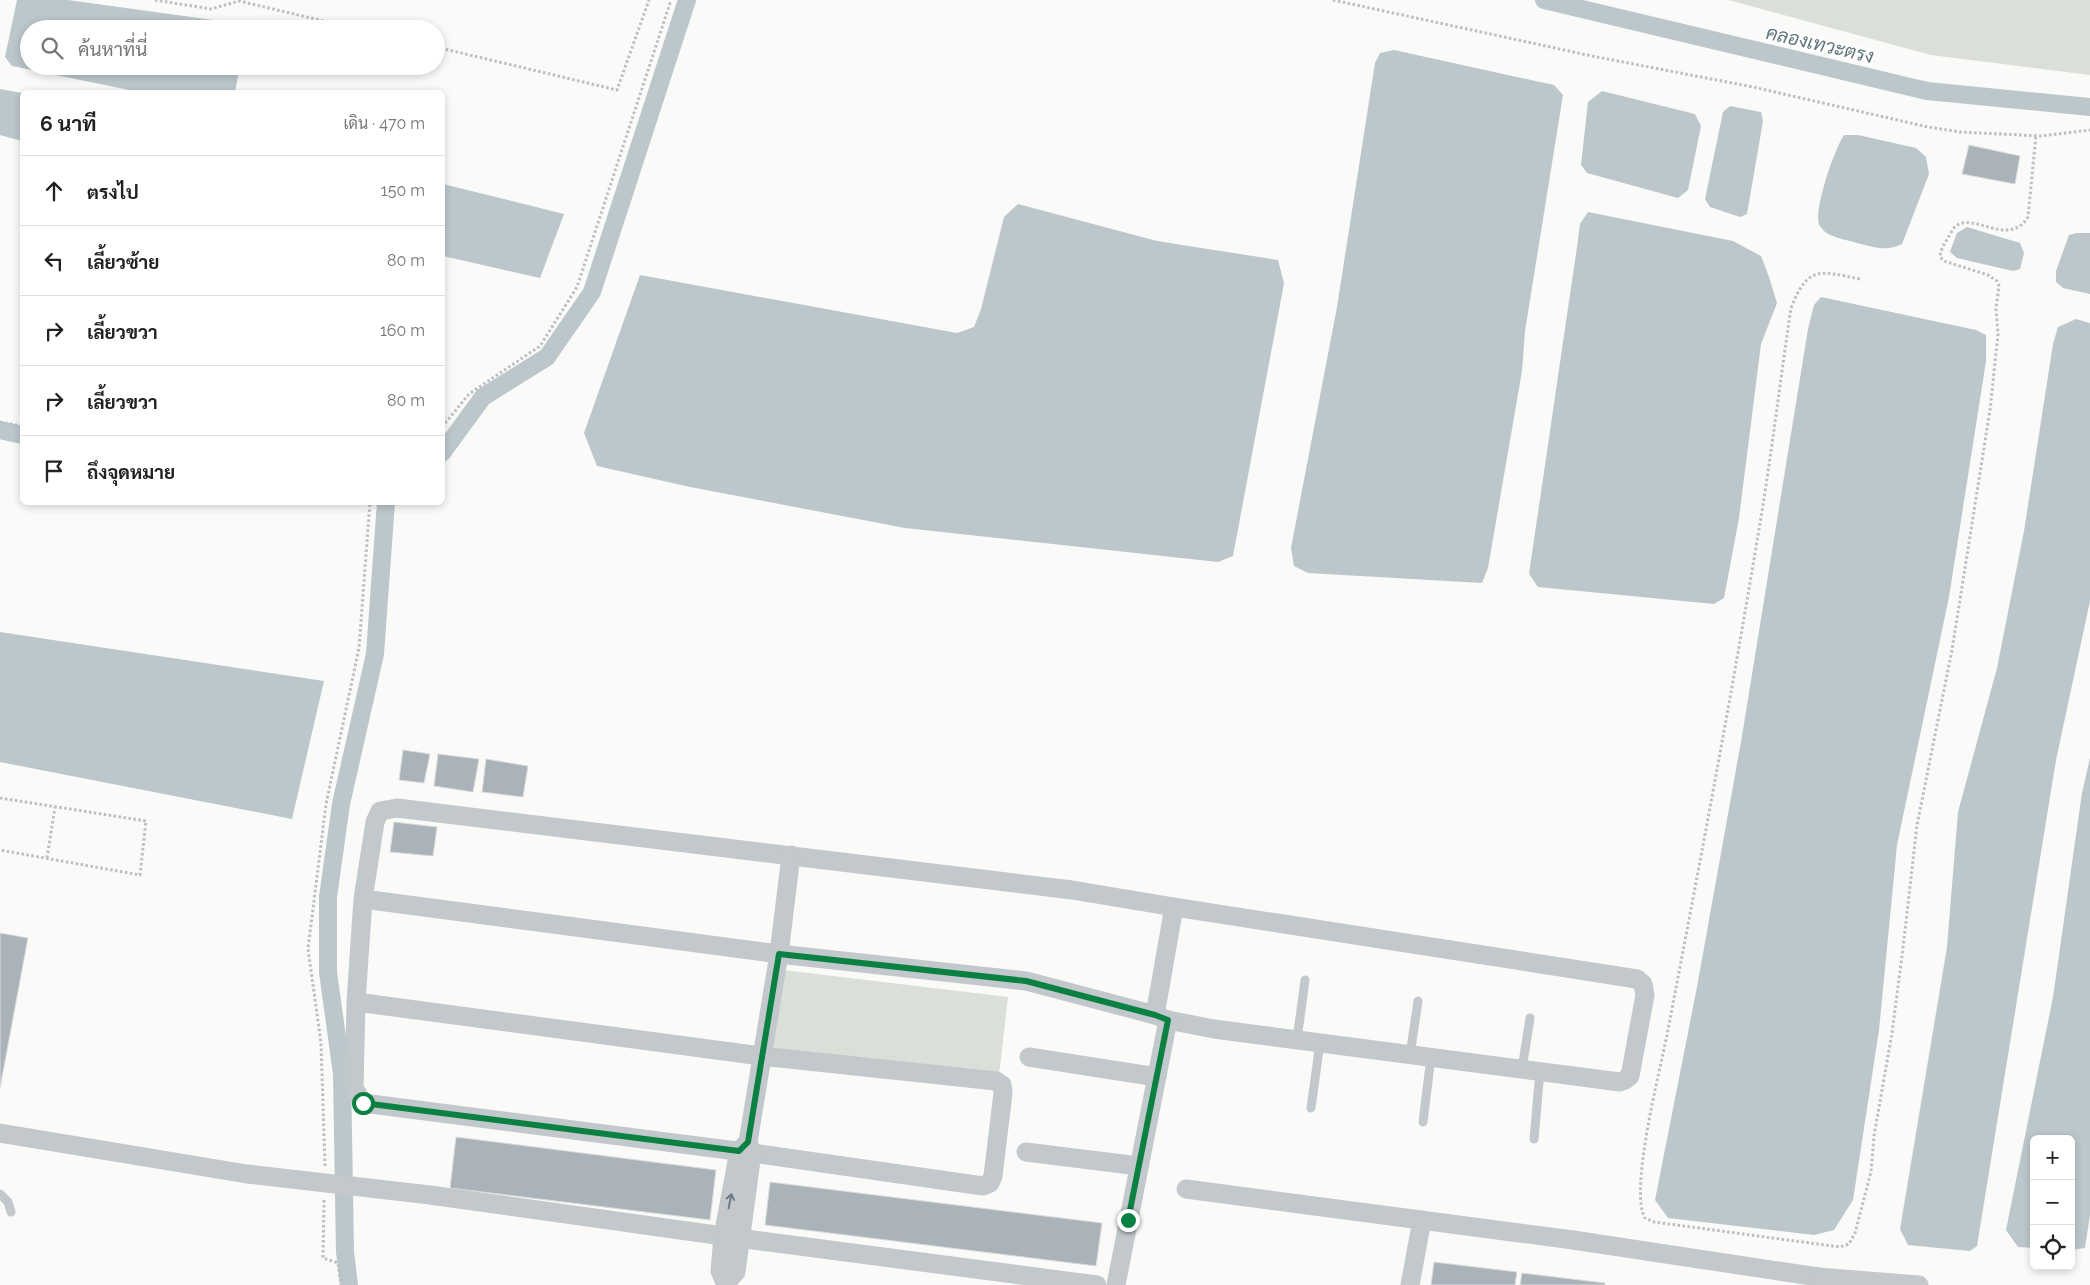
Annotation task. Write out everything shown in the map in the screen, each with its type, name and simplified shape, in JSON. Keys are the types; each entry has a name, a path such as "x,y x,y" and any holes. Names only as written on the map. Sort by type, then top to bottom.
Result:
{"street":[{"path":"356,1002 761,1056 996,1081 1002,1085 1003,1093 993,1176 990,1183 984,1186 746,1149 363,1103 354,1088 356,1002 363,899 375,822 380,811 397,808 1072,890 1637,979 1643,984 1646,995 1630,1076 1620,1082 1214,1029 1162,1018 1026,981 779,954 363,899"},
{"path":"726,1284 720,1271 732,1238 779,954 791,855"},
{"path":"1116,1285 1157,1077 1174,907"},
{"path":"1029,1058 1157,1077"},
{"path":"0,1133 247,1174 430,1195 732,1238 1097,1285"},
{"path":"1026,1152 1139,1166"},
{"path":"1186,1189 1573,1240 1818,1281 1919,1285"},
{"path":"1410,1285 1422,1220"}],"lane":[{"path":"1297,1040 1305,980"},
{"path":"1410,1055 1418,1001"},
{"path":"1530,1018 1534,1139"},
{"path":"1311,1108 1320,1043"},
{"path":"1422,1122 1431,1058"},
{"path":"0,1194 8,1202 11,1212"}],"path":[{"path":"155,0 211,9 239,0 321,20"},
{"path":"445,49 617,90 649,0"},
{"path":"445,423 468,394 540,346 577,287 671,0"},
{"path":"1333,0 1592,56 1753,87 1928,127 1960,132 2036,136 2090,130"},
{"path":"1860,279 1830,273 1816,274 1806,280 1799,288 1791,308 1756,546 1680,968 1646,1140 1640,1204 1645,1218 1654,1222 1840,1247 1849,1244 1854,1233 1871,1172 1874,1136 1892,1033 1917,825 1952,650 1990,410 1998,334 1996,308 1999,286 1997,281 1978,271 1944,261 1940,257 1940,250 1955,226 1962,223 2001,229 2014,229 2022,226 2028,217 2036,136"},
{"path":"0,422 20,426"},
{"path":"325,1172 326,1154 321,1043 308,949 326,804 359,648 370,505"},
{"path":"0,798 146,821 140,875 0,850"},
{"path":"47,858 55,806"},
{"path":"324,1199 323,1258 338,1263 341,1285"}],"shaded area":[{"path":"17,0 68,0 213,20 20,20 20,68 12,66 5,57"},
{"path":"1728,0 2090,0 2090,75 1931,55"},
{"path":"1394,50 1554,85 1563,95 1525,331 1522,371 1488,568 1482,583 1308,573 1294,566 1291,548 1337,307 1375,63 1380,53"},
{"path":"56,75 238,75 235,90 129,90"},
{"path":"0,89 20,93 20,140 0,135"},
{"path":"1602,91 1695,114 1701,126 1688,190 1678,198 1587,173 1581,165 1588,102"},
{"path":"1730,106 1761,112 1763,121 1747,214 1740,217 1710,207 1705,199 1723,112"},
{"path":"1844,135 1858,135 1916,148 1926,157 1929,174 1902,244 1891,248 1869,246 1832,236 1820,226 1818,219 1822,195 1830,166"},
{"path":"445,184 564,214 540,278 445,256"},
{"path":"1018,204 1157,241 1278,260 1284,283 1233,556 1218,562 905,528 690,487 597,466 584,433 640,275 957,333 974,327 981,309 1004,217"},
{"path":"1588,212 1733,241 1761,256 1769,277 1777,303 1761,344 1739,518 1724,598 1714,604 1538,587 1529,574 1580,224"},
{"path":"1967,227 2020,243 2024,253 2020,269 2013,271 1957,258 1950,252 1957,233"},
{"path":"2090,233 2090,294 2063,288 2056,282 2056,271 2069,235"},
{"path":"1821,297 1976,330 1986,335 1986,361 1949,597 1897,845 1879,1030 1853,1200 1834,1230 1814,1235 1668,1218 1655,1200 1697,987 1742,736 1808,329 1814,305"},
{"path":"2076,319 2090,323 2090,601 2056,760 1977,1246 1970,1251 1908,1245 1900,1229 1947,947 1958,812 1997,668 2024,531 2053,344 2058,327"},
{"path":"0,632 324,681 292,819 0,762"},
{"path":"2090,758 2090,1215 2085,1248 2075,1249 2075,1135 2030,1135 2030,1248 2018,1247 2006,1230 2053,997 2082,793"},
{"path":"783,970 1008,997 999,1075 773,1048"}],"building":[{"path":"1969,145 2020,156 2015,184 1962,174"},
{"path":"403,750 430,754 424,783 399,780"},
{"path":"438,754 479,759 473,792 434,786"},
{"path":"486,759 528,766 523,797 482,792"},
{"path":"394,822 437,827 433,856 390,852"},
{"path":"0,933 28,938 0,1088"},
{"path":"456,1137 716,1170 710,1220 450,1188"},
{"path":"770,1182 1102,1223 1096,1266 765,1225"},
{"path":"1434,1262 1517,1272 1515,1285 1431,1285"},
{"path":"1522,1273 1605,1283 1605,1285 1520,1285"}],"waterway":[{"path":"445,449 483,397 547,357 592,292 687,0"},
{"name":"คลองเทวะตรง","path":"1544,0 1927,91 2090,107"},
{"path":"0,430 20,435"},
{"path":"349,1285 345,1252 342,1074 328,972 328,897 341,804 375,654 386,505"}],"route":[{"path":"363,1103 739,1151 748,1142 779,954 1026,981 1168,1020 1128,1220"}]}
